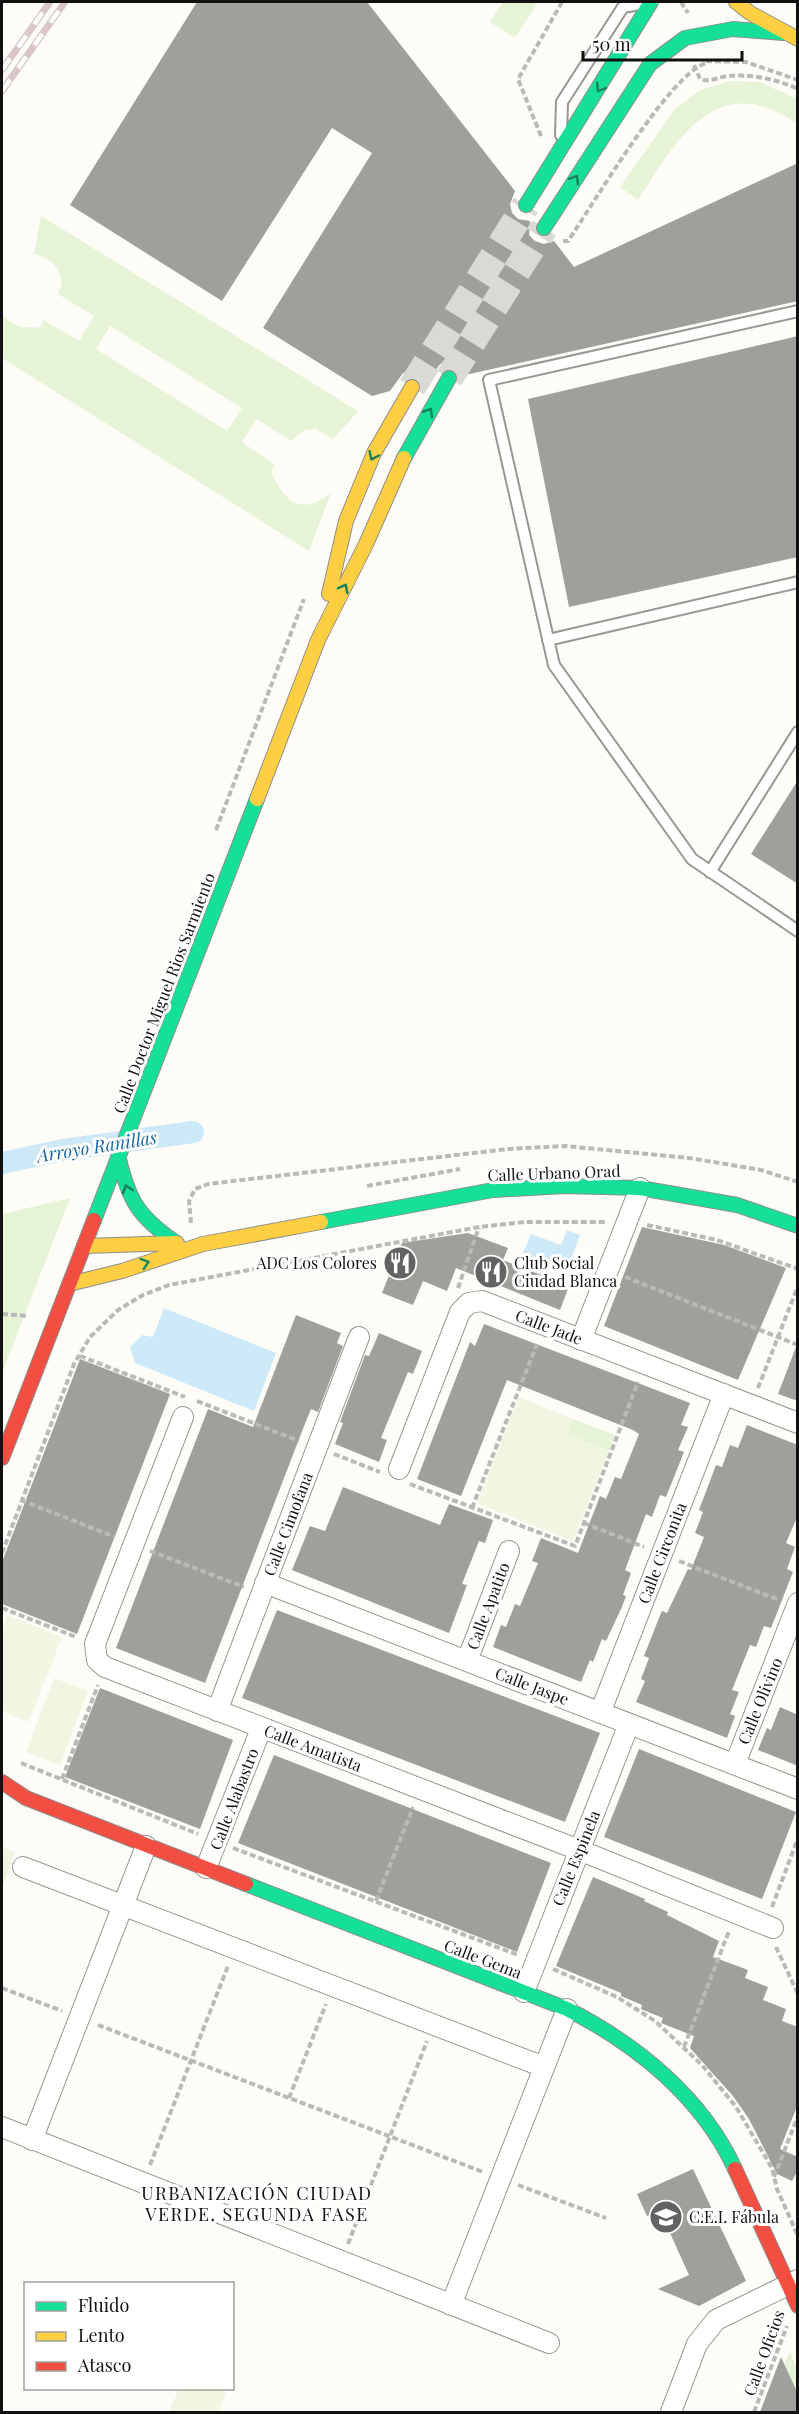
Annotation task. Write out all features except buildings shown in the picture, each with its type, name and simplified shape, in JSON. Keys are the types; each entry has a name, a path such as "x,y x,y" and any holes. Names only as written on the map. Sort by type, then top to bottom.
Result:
{"main road":[{"path":"526,205 651,2"},
{"path":"736,2 783,33 798,39"},
{"path":"544,228 650,64 685,38 733,29 783,33"},
{"name":"Calle Doctor Miguel Rios Sarmiento","path":"2,1458 318,640 366,544 395,475 449,378"},
{"name":"Calle Doctor Miguel Rios Sarmiento","path":"318,640 346,521 374,453 412,387"},
{"path":"119,1159 127,1191 136,1211 175,1242"},
{"name":"Calle Urbano Orad","path":"69,1284 122,1271 203,1244 493,1190 565,1186 640,1188 737,1205 798,1226"},
{"name":"Calle Urbano Orad","path":"84,1246 175,1242 203,1244"},
{"path":"84,1246 122,1271"},
{"name":"Calle Gema","path":"2,1782 26,1798 567,2009 608,2030 671,2079 726,2150 794,2293"},
{"name":"Calle Gema","path":"2,1795 26,1798"}],"street":[{"path":"581,1340 640,1188"},
{"name":"Calle Jade","path":"469,1303 482,1301 798,1423"},
{"path":"396,1475 460,1312 469,1303"},
{"name":"Calle Cimofana","path":"217,1711 359,1337"},
{"name":"Calle Circonita","path":"600,1713 724,1395"},
{"path":"105,1667 97,1660 95,1644 183,1417"},
{"name":"Calle Apatito","path":"467,1661 509,1551"},
{"name":"Calle Jaspe","path":"265,1583 798,1790"},
{"name":"Calle Olivino","path":"735,1764 797,1605"},
{"name":"Calle Amatista","path":"105,1667 579,1850 772,1928"},
{"name":"Calle Espinela","path":"524,1992 629,1724"},
{"name":"Calle Alabastro","path":"206,1868 261,1729"},
{"path":"32,2139 146,1846"},
{"path":"23,1867 544,2067"},
{"path":"451,2305 567,2009"},
{"path":"2,2127 549,2343"},
{"path":"671,2412 697,2344 716,2320 794,2293"}],"lane":[{"path":"560,150 562,102 623,7 651,2"},
{"path":"798,311 489,380 554,665 692,860 798,931"},
{"path":"548,640 798,582"},
{"path":"710,872 798,732"}],"path":[{"path":"543,140 519,79 562,2"},
{"path":"703,55 706,63"},
{"path":"692,59 700,79 706,81 725,76 763,77 798,89"},
{"path":"554,241 568,241 663,100 695,67 706,63 746,63 798,80"},
{"path":"212,840 305,598"},
{"path":"2,1553 74,1364 90,1337 118,1310 143,1295 169,1285 479,1227 525,1222 626,1223 663,1227 717,1240 798,1269"},
{"path":"469,1303 458,1288 479,1227"},
{"path":"608,1271 798,1345"},
{"path":"750,1405 798,1286"},
{"path":"2,1314 29,1316"},
{"path":"472,1508 544,1325"},
{"path":"317,1448 396,1475 472,1508 575,1546 645,1364"},
{"path":"584,1524 797,1605"},
{"path":"2,1608 95,1644"},
{"path":"62,1779 105,1667"},
{"path":"376,1901 420,1790"},
{"path":"684,2048 736,1913"},
{"path":"143,2183 235,1949"},
{"path":"289,2098 333,1986"},
{"path":"2,1988 606,2218"},
{"path":"341,2261 433,2025"},
{"path":"774,2177 798,2116"},
{"name":"Calle Oficios","path":"754,2412 794,2293"}],"green space":[{"path":"503,2 538,2 515,38 490,22"},
{"path":"730,81 760,82 797,99 797,123 769,109 746,104 725,106 707,115 675,145 638,200 620,187 675,109 700,90"},
{"path":"41,216 358,411 333,439 316,429 305,430 291,441 257,419 242,442 275,465 271,472 282,492 295,503 311,504 331,493 309,551 2,358 2,313 9,321 23,327 40,327 44,320 79,341 94,316 58,294 61,280 57,268 47,259 34,254","holes":["110,326 242,408 227,431 96,349"]},
{"path":"70,1198 2,1373 2,1214"},
{"path":"519,1397 573,1419 567,1434 609,1451 573,1541 477,1503"},
{"path":"573,1419 615,1435 609,1451 567,1434"},
{"path":"7,1615 62,1637 28,1722 2,1711 2,1630"},
{"path":"54,1678 88,1691 60,1765 26,1752"},
{"path":"2,1847 15,1852 2,1889"},
{"path":"790,2352 797,2370 797,2394 784,2364"},
{"path":"178,2390 227,2390 218,2412 169,2412"}],"water":[{"path":"567,1230 580,1235 566,1273 522,1256 531,1234 561,1245"},
{"path":"164,1308 276,1353 254,1411 135,1363 130,1347 142,1335 153,1337"}],"waterway":[{"name":"Arroyo Ranillas","path":"2,1163 63,1150 193,1132"}],"tunnel":[{"path":"412,387 526,205"},
{"path":"449,378 544,228"}],"railway":[{"path":"2,70 50,2"},
{"path":"2,91 65,2"}],"traffic: fast":[{"path":"526,205 651,2"},
{"path":"544,228 650,64 685,38 733,29 783,33"},
{"path":"404,458 449,378"},
{"path":"94,1220 257,799"},
{"path":"119,1159 127,1186 137,1207 152,1224 175,1242"},
{"path":"321,1222 493,1190 565,1186 640,1188 737,1205 798,1226"},
{"path":"246,1884 567,2009 593,2023 642,2056 686,2096 705,2119 735,2169"}],"traffic: slow":[{"path":"736,2 750,13 798,39"},
{"path":"329,594 346,521 374,453 412,387"},
{"path":"257,799 318,640 366,544 404,458"},
{"path":"69,1284 122,1271 203,1244 321,1222"},
{"path":"84,1246 177,1243"}],"traffic: jam":[{"path":"2,1458 94,1220"},
{"path":"2,1782 26,1798 246,1884"},
{"path":"735,2169 798,2306"}],"place":[{"name":"ADC Los Colores","path":"400,1263"},
{"name":"Club Social Ciudad Blanca","path":"491,1272"},
{"name":"C.E.I. Fábula","path":"666,2217"}],"district":[{"name":"URBANIZACIÓN CIUDAD VERDE. SEGUNDA FASE","path":"257,2204"}]}
